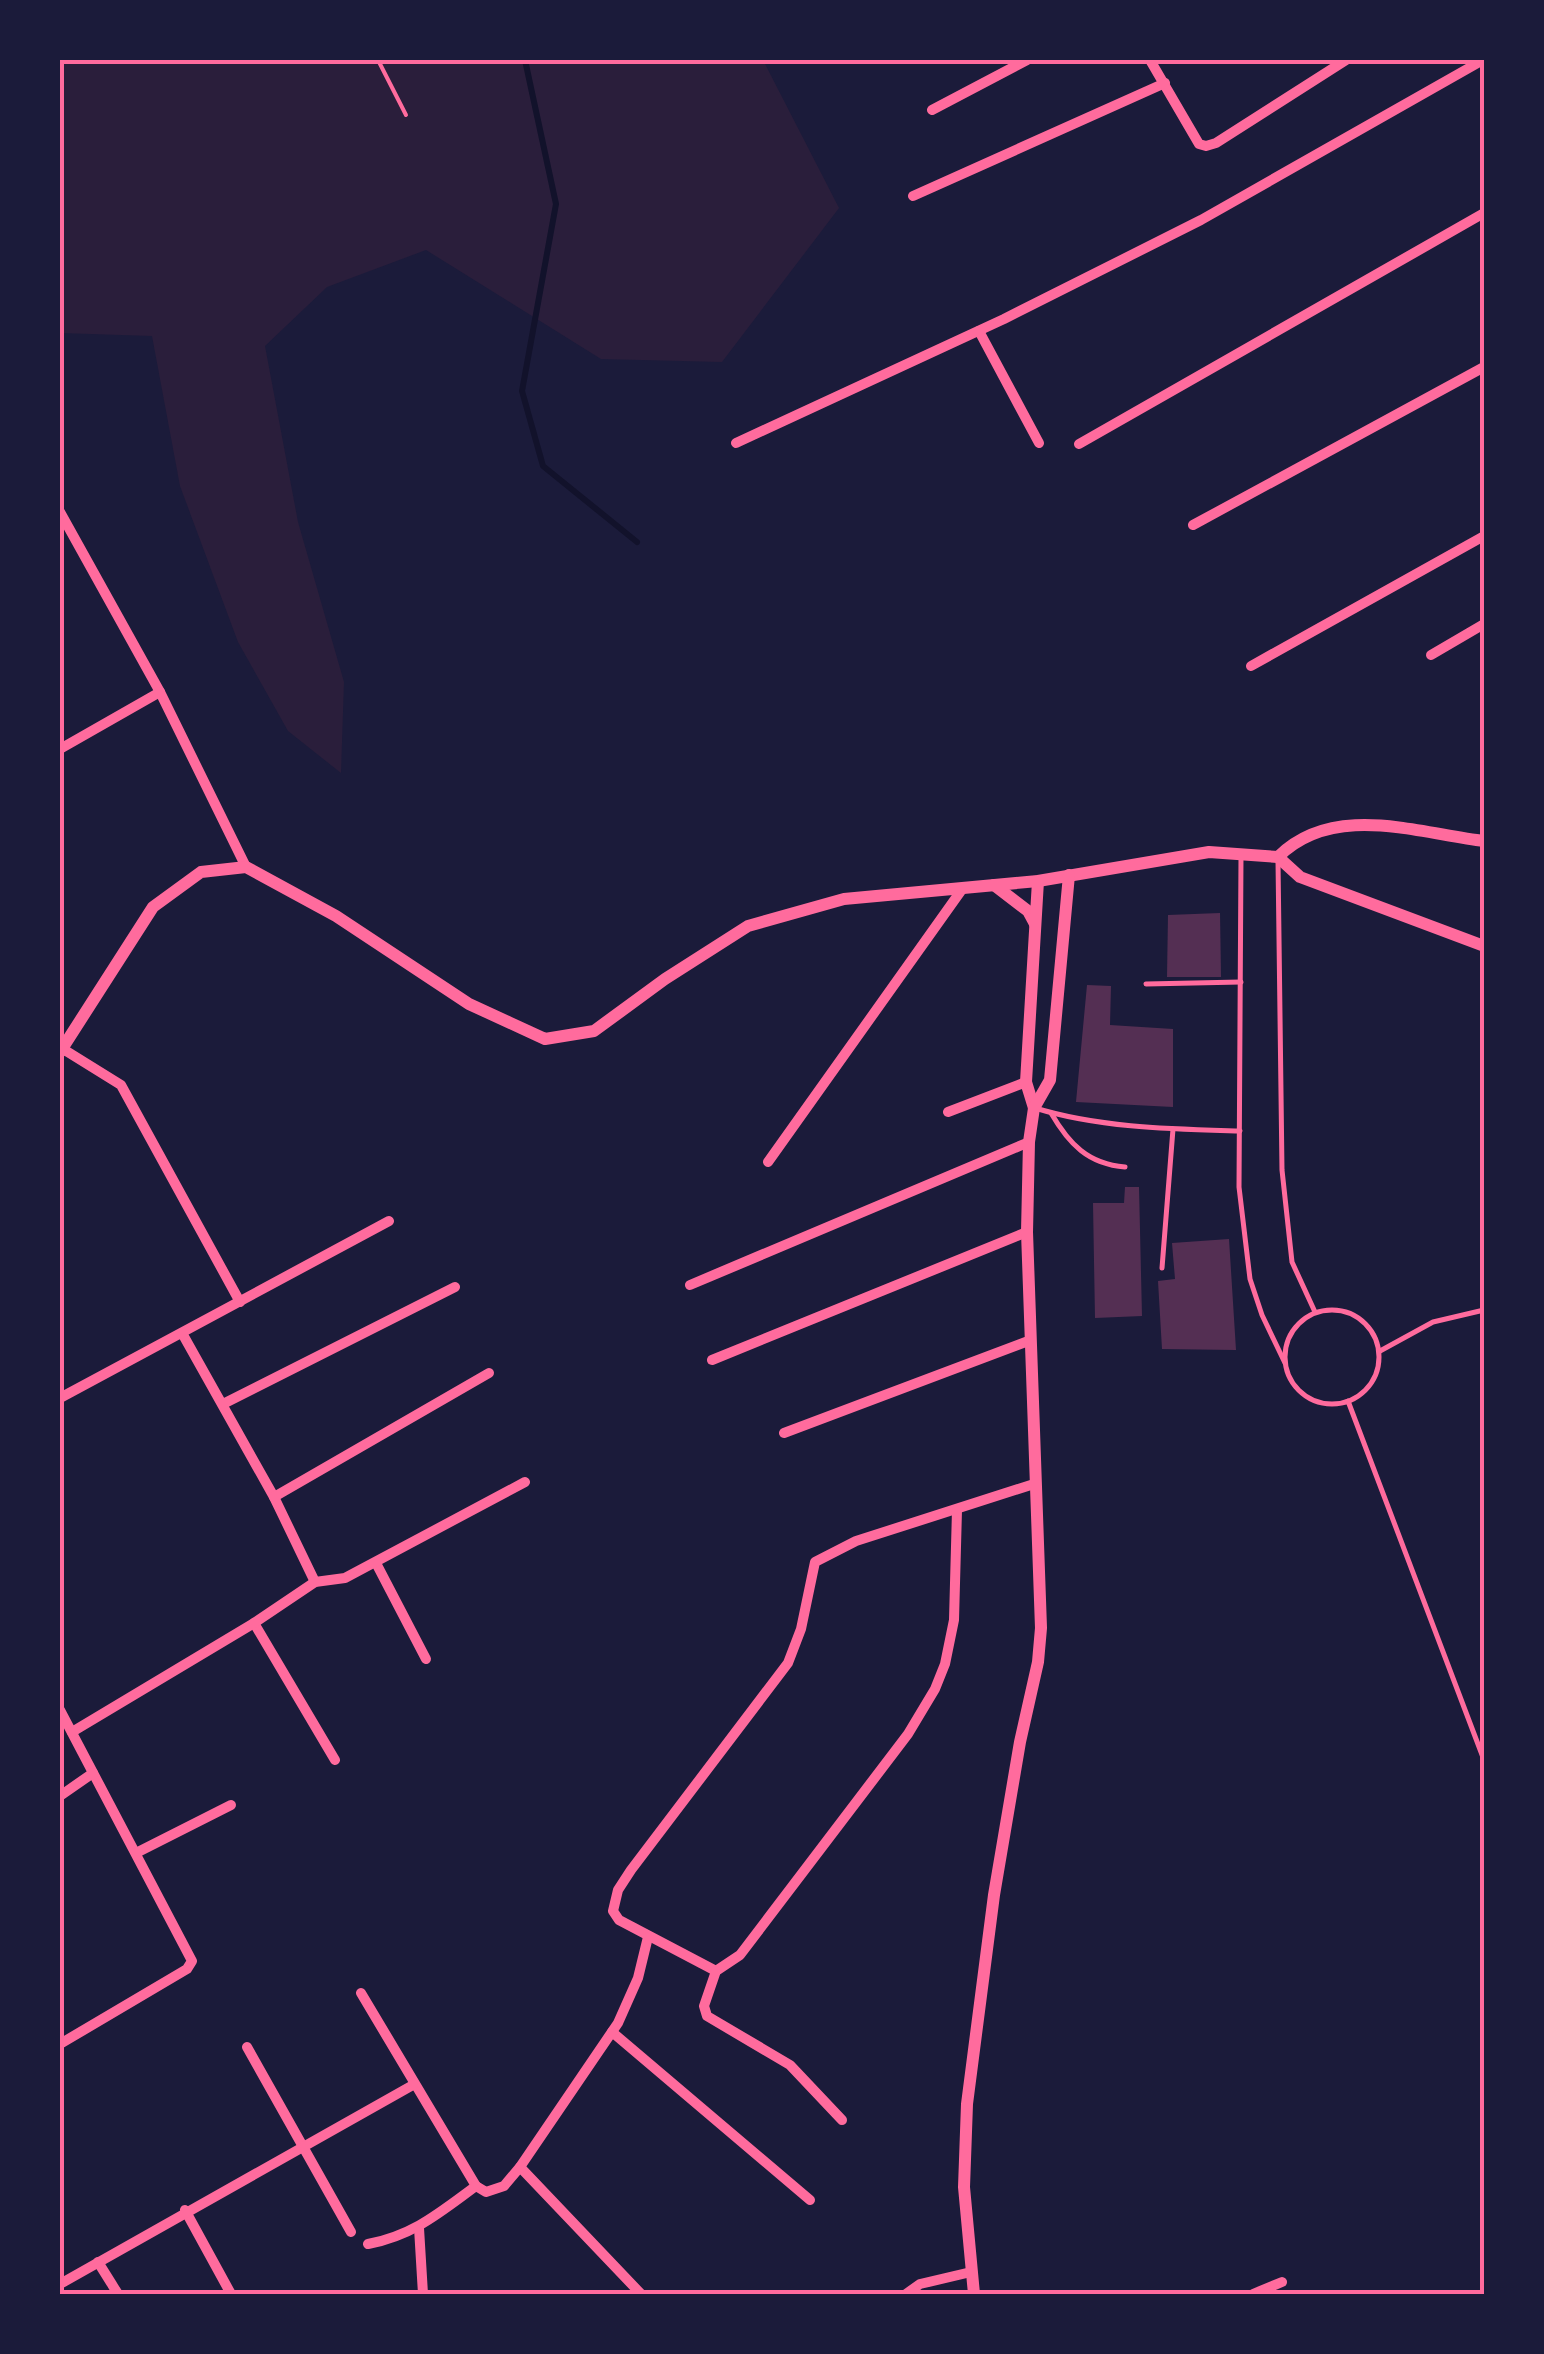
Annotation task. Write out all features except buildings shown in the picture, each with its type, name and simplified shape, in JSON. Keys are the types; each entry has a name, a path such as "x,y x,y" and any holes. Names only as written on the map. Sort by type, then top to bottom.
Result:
{"street":[{"path":"932,110 1027,60"},
{"path":"1150,60 1199,144 1206,146 1346,60"},
{"path":"736,443 980,330 1201,220 1483,60"},
{"path":"913,196 1165,83"},
{"path":"1079,444 1484,213"},
{"path":"980,330 1039,443"},
{"path":"1193,525 1484,366"},
{"path":"60,512 160,692 246,866 336,916 469,1004 545,1039 594,1031 748,926 844,899 1038,882 1182,855 1241,852 1278,857 1300,877 1484,946"},
{"path":"1251,666 1484,536"},
{"path":"1431,655 1484,624"},
{"path":"60,749 160,692"},
{"path":"1278,857 1290,844 1312,834 1365,824 1484,841"},
{"path":"240,1302 122,1085 62,1051 154,907 201,872 246,866"},
{"path":"974,2294 964,2188 967,2104 994,1895 1039,1645 1026,1232 1029,1142 1034,1108 1050,1080 1069,875"},
{"path":"1034,1108 1026,1082 1038,882"},
{"path":"994,885 1028,911 1036,927"},
{"path":"768,1162 964,888"},
{"path":"948,1112 1026,1082"},
{"path":"690,1285 1029,1142"},
{"path":"60,1398 389,1221"},
{"path":"712,1360 1026,1232"},
{"path":"223,1404 454,1287"},
{"path":"182,1333 274,1497 315,1582"},
{"path":"784,1433 1031,1340"},
{"path":"274,1497 489,1373"},
{"path":"72,1732 315,1582 338,1580 376,1563 525,1482"},
{"path":"716,1971 615,1916 614,1900 788,1663 801,1629 814,1562 856,1540 1034,1484"},
{"path":"842,2120 790,2065 707,2016 704,2006 716,1971 740,1956 923,1711 944,1664 954,1620 957,1510"},
{"path":"376,1563 426,1659"},
{"path":"254,1623 335,1760"},
{"path":"60,1710 192,1961 187,1969 60,2044"},
{"path":"60,1796 93,1773"},
{"path":"136,1852 230,1804"},
{"path":"361,1993 476,2186 486,2192 498,2190 520,2167 612,2032 631,1998 648,1937"},
{"path":"612,2032 810,2200"},
{"path":"247,2047 351,2232"},
{"path":"60,2284 185,2210 413,2085"},
{"path":"520,2167 641,2294"},
{"path":"368,2244 404,2236 419,2228 476,2186"},
{"path":"185,2210 230,2294"},
{"path":"419,2228 424,2294"},
{"path":"98,2262 118,2294"},
{"path":"906,2294 920,2284 971,2272"},
{"path":"1253,2294 1282,2282"}],"lane":[{"path":"1241,852 1239,1188 1250,1279 1290,1377 1308,1398 1322,1403 1348,1401 1369,1386 1380,1351 1370,1326 1358,1317 1330,1309 1316,1312 1296,1326 1289,1338 1285,1364"},
{"path":"1278,857 1282,1170 1292,1262 1316,1312"},
{"path":"1146,984 1241,982"},
{"path":"1034,1108 1173,1128 1240,1132"},
{"path":"1051,1113 1071,1143 1093,1160 1106,1166 1124,1166"},
{"path":"1162,1268 1173,1128"},
{"path":"1380,1351 1434,1322 1484,1310"},
{"path":"1348,1401 1484,1760"}],"path":[{"path":"378,60 406,116"}],"shaded area":[{"path":"60,60 763,60 839,208 722,362 601,359 426,250 327,287 265,346 298,522 344,682 341,773 288,731 238,642 180,486 152,336 60,333"}],"waterway":[{"path":"525,60 556,204 522,391 543,466 637,542"}]}
